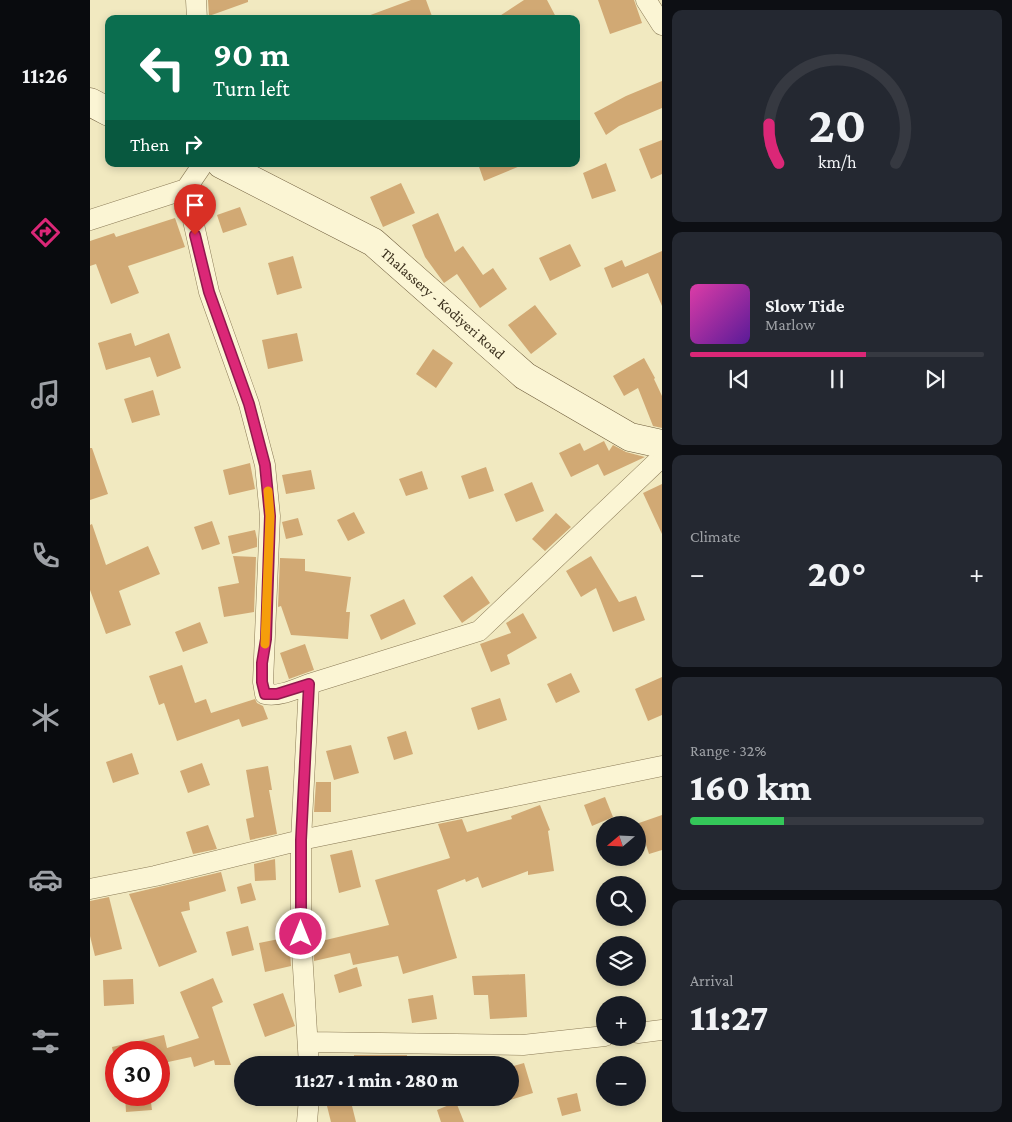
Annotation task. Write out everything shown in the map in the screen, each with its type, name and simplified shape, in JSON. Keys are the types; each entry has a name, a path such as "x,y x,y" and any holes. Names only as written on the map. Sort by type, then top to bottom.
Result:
{"main road":[{"path":"90,102 105,110"},
{"name":"Thalassery - Kodiyeri Road","path":"227,167 373,242 525,376 630,437 662,444"}],"street":[{"path":"196,0 198,15"},
{"path":"646,0 662,25"},
{"path":"90,220 186,189 201,167"},
{"path":"186,189 209,292 249,404 265,465 270,516 266,639 262,663 265,694 287,692 479,631 662,458"},
{"path":"308,1056 301,934 301,840 309,684"},
{"path":"90,889 155,876 301,840 662,766"},
{"path":"646,1032 662,1030"},
{"path":"308,1042 523,1045 596,1037"},
{"path":"307,1122 308,1106"}],"building":[{"path":"208,0 248,0 248,2 209,15"},
{"path":"411,0 426,0 432,15 370,15"},
{"path":"524,0 547,0 555,15 501,15"},
{"path":"598,0 634,0 642,23 610,34"},
{"path":"662,81 662,108 619,126 606,135 594,113 626,96"},
{"path":"662,140 662,174 651,179 639,149"},
{"path":"606,163 616,191 592,199 583,173"},
{"path":"479,167 518,167 484,181"},
{"path":"401,183 415,213 383,227 370,197"},
{"path":"240,207 247,225 223,233 217,215"},
{"path":"438,213 455,252 463,246 483,275 493,268 507,289 480,308 457,274 444,283 425,257 412,225"},
{"path":"175,218 185,247 128,266 139,293 111,304 96,264 90,266 90,241 114,233 116,237"},
{"path":"570,244 581,266 550,281 539,258"},
{"path":"662,251 662,306 648,273 612,288 604,268 622,260 625,267"},
{"path":"293,256 302,288 277,295 268,263"},
{"path":"535,305 557,334 531,354 508,325"},
{"path":"131,333 135,346 169,333 181,368 157,377 150,357 106,370 98,343"},
{"path":"297,333 303,361 268,369 262,340"},
{"path":"433,349 453,363 436,388 416,374"},
{"path":"644,358 662,396 662,428 653,426 638,388 624,396 613,376"},
{"path":"153,390 160,415 132,423 124,399"},
{"path":"604,441 609,451 613,445 626,452 645,457 604,476 598,464 571,477 559,453 580,443 584,451"},
{"path":"90,448 92,448 108,494 90,500"},
{"path":"250,463 255,489 229,495 223,470"},
{"path":"486,467 494,491 469,499 461,476"},
{"path":"311,470 315,489 286,494 282,475"},
{"path":"422,471 428,489 406,496 399,479"},
{"path":"532,482 544,511 516,522 504,494"},
{"path":"662,484 662,534 643,493"},
{"path":"354,512 365,533 348,541 337,520"},
{"path":"556,513 571,527 545,551 532,539"},
{"path":"298,518 303,535 286,539 282,522"},
{"path":"212,521 220,544 202,550 194,527"},
{"path":"92,524 106,565 148,546 160,574 119,591 131,625 106,634 90,590 90,525"},
{"path":"255,530 257,547 232,554 228,536"},
{"path":"233,556 256,557 254,612 224,617 218,587 239,583"},
{"path":"591,556 619,602 636,596 645,620 613,632 596,588 581,597 566,571"},
{"path":"280,558 305,559 305,571 351,577 346,612 350,612 348,639 291,635 281,606 278,607"},
{"path":"472,576 490,603 462,623 443,596"},
{"path":"404,599 416,624 381,640 370,615"},
{"path":"523,613 537,638 507,655 510,664 491,672 480,644 511,633 506,623"},
{"path":"200,622 208,643 183,652 175,632"},
{"path":"305,644 314,670 289,679 280,653"},
{"path":"182,665 195,703 206,699 211,713 255,699 257,703 263,706 268,719 242,727 239,719 177,741 164,703 159,705 149,676"},
{"path":"571,673 580,692 556,703 547,684"},
{"path":"662,677 662,715 648,721 635,689"},
{"path":"500,698 507,720 478,730 471,708"},
{"path":"406,731 413,754 394,760 387,737"},
{"path":"351,745 359,773 334,780 326,751"},
{"path":"132,753 139,774 113,783 106,762"},
{"path":"202,763 210,785 188,793 180,771"},
{"path":"268,766 272,790 269,790 277,834 250,840 246,819 254,817 246,770"},
{"path":"316,782 331,782 331,812 314,812"},
{"path":"605,797 613,816 596,816 596,824 592,826 584,805"},
{"path":"540,805 550,830 548,831 554,871 528,875 528,871 482,888 478,877 466,882 465,879 437,890 457,958 403,974 398,956 353,965 350,953 314,961 313,943 389,925 375,880 450,858 438,824 462,819 467,832 512,819 511,816"},
{"path":"662,815 662,850 649,854 646,845 646,821"},
{"path":"208,825 217,849 193,854 186,832"},
{"path":"352,850 361,887 339,893 330,855"},
{"path":"275,859 276,880 255,881 254,864"},
{"path":"221,872 226,891 189,902 190,910 181,912 197,952 159,967 129,894"},
{"path":"251,883 256,900 241,904 237,887"},
{"path":"109,897 122,949 95,956 90,936 90,901"},
{"path":"248,926 254,950 232,956 226,932"},
{"path":"289,937 291,966 265,972 259,943"},
{"path":"357,967 362,986 339,993 334,975"},
{"path":"525,974 527,1017 490,1019 488,995 474,995 472,976"},
{"path":"213,978 223,1002 212,1007 231,1065 215,1065 214,1060 194,1067 191,1057 170,1062 170,1047 199,1038 180,992"},
{"path":"133,979 134,1004 104,1006 103,980"},
{"path":"283,993 295,1026 265,1037 253,1004"},
{"path":"433,995 437,1019 412,1023 408,999"},
{"path":"164,1035 165,1041 138,1041"},
{"path":"354,1055 407,1055 407,1056"},
{"path":"524,1063 533,1093 519,1097 519,1064"},
{"path":"577,1093 581,1111 562,1116 557,1098"},
{"path":"126,1106 151,1106 152,1110 126,1112"},
{"path":"327,1106 352,1106 356,1122 331,1122"},
{"path":"446,1106 458,1106 464,1122 441,1122 437,1110"}],"slow traffic":[{"path":"265,644 270,516 268,491"}],"route":[{"path":"195,235 209,292 249,404 265,465 270,516 266,639 262,663 262,682 265,694 287,692 309,684 301,840 301,934"}]}
